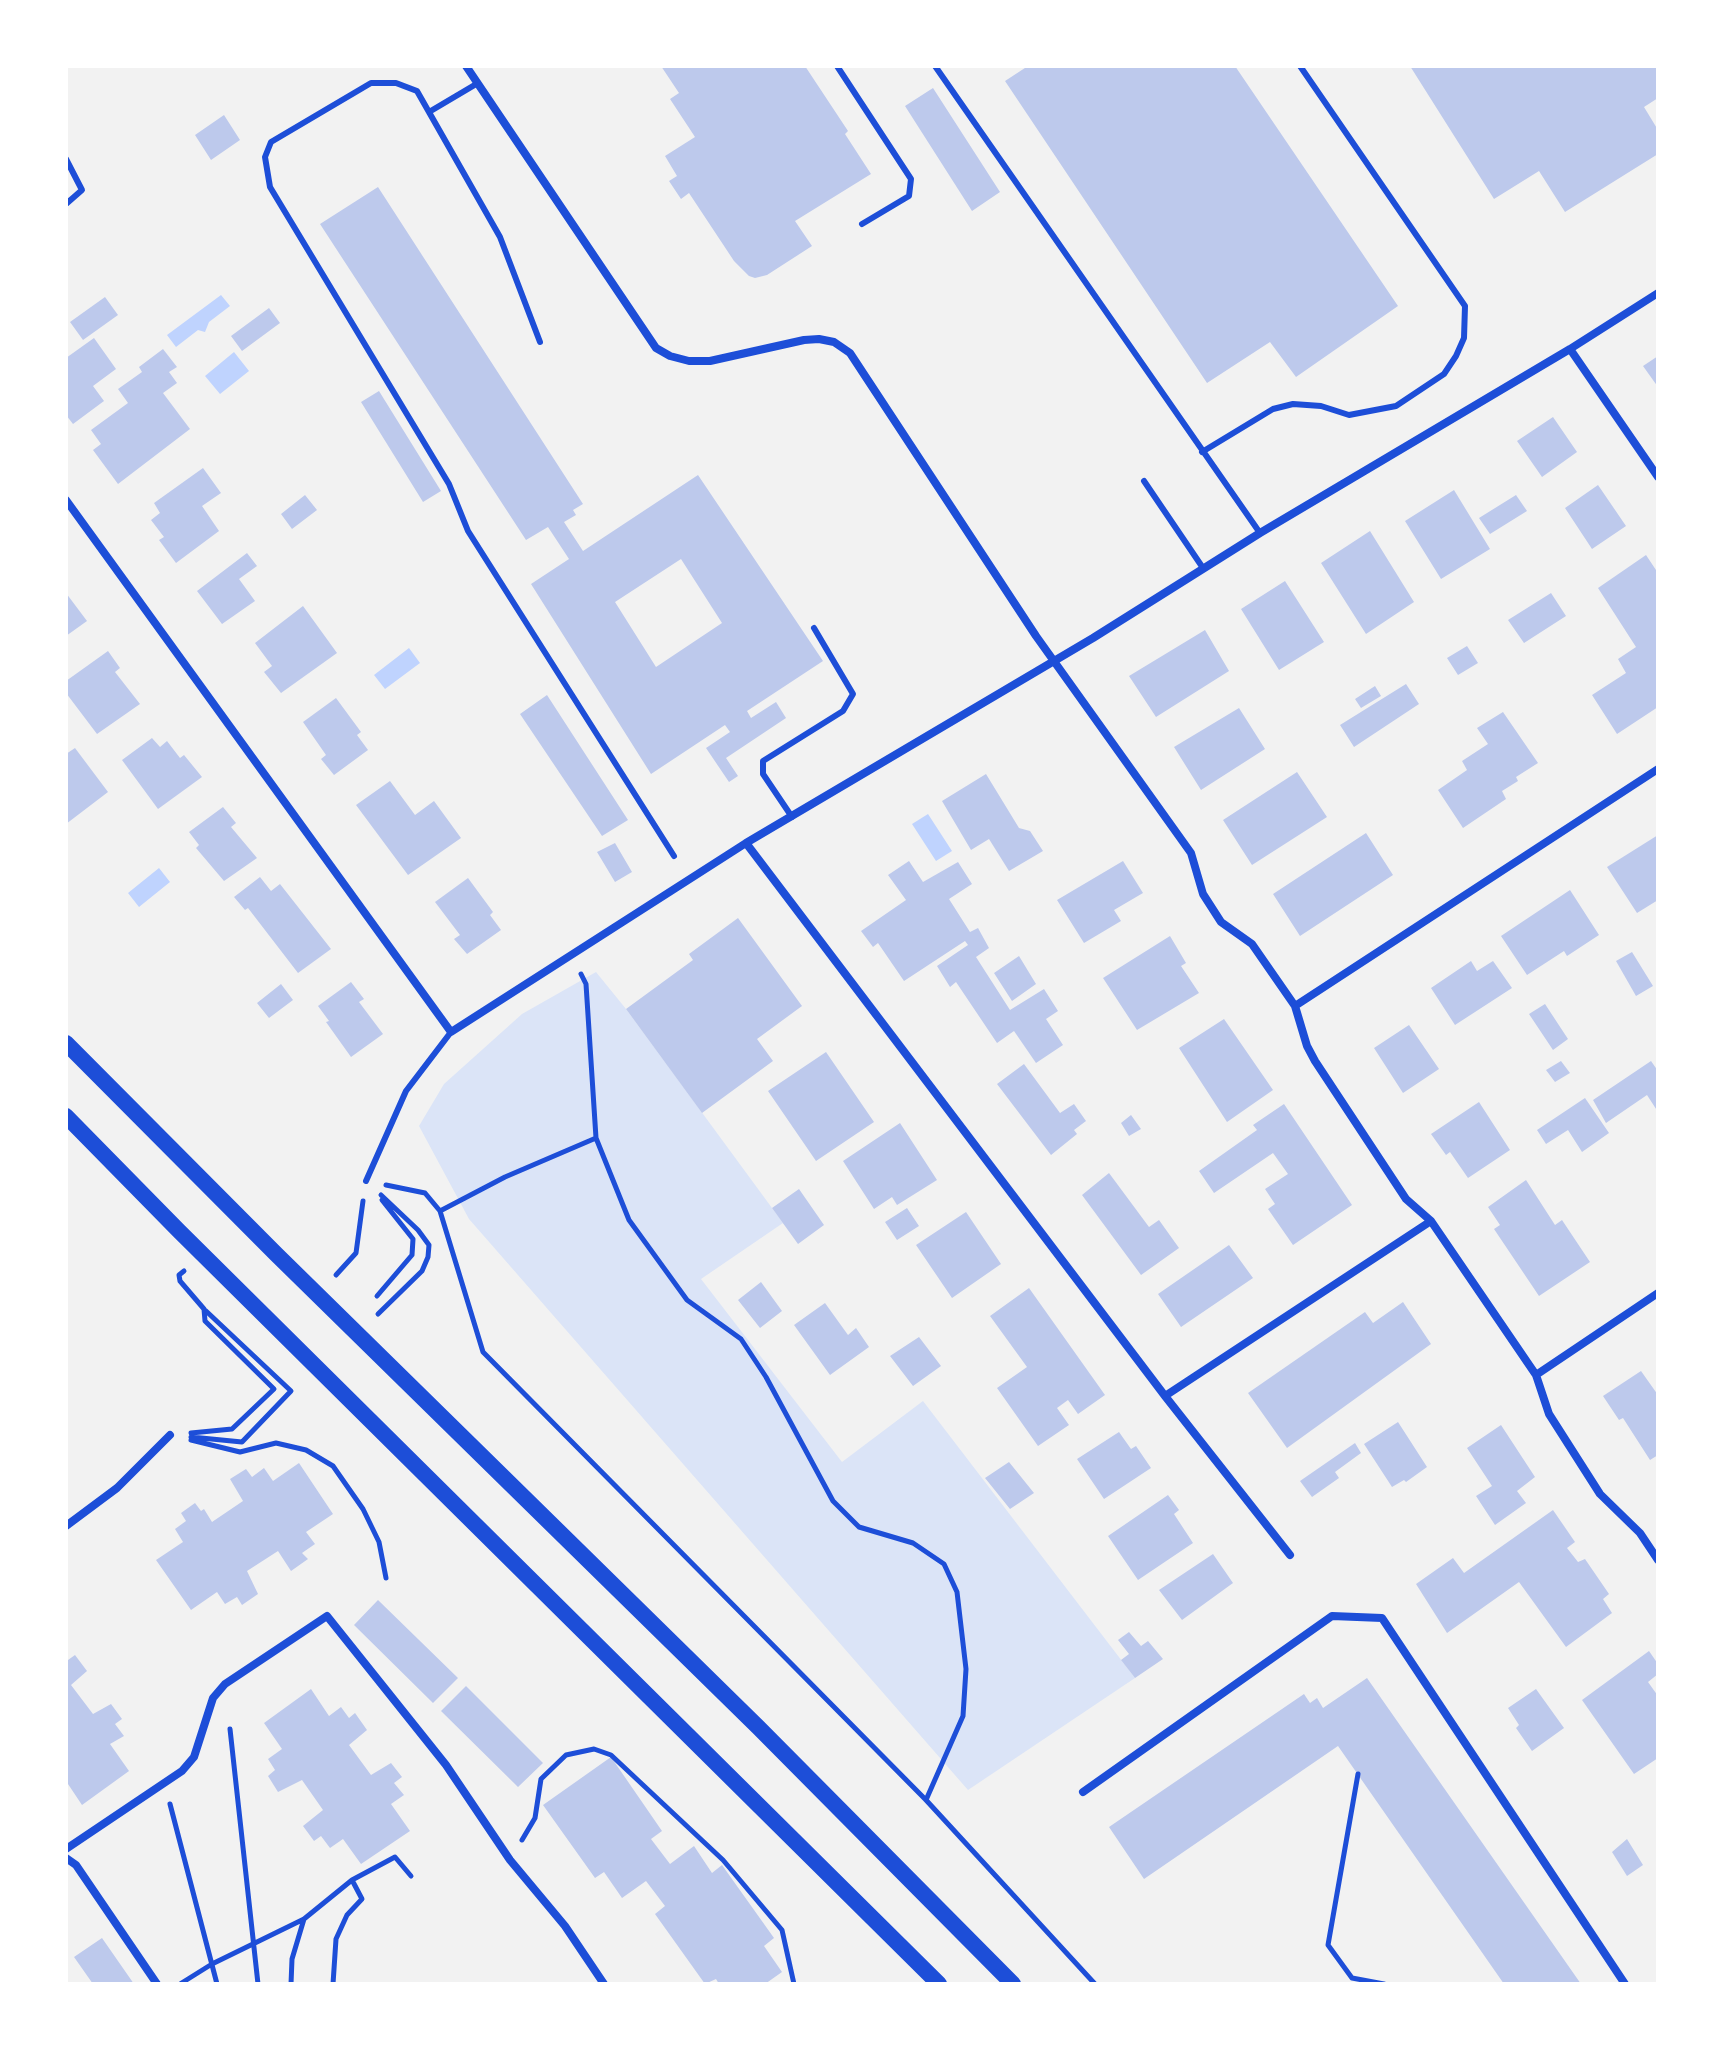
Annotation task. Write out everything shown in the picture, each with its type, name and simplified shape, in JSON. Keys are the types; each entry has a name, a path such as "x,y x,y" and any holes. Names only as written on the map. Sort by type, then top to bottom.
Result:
{"main road":[{"path":"66,1043 276,1254 758,1727 1013,1984"},
{"path":"66,1116 939,1984"}],"street":[{"path":"466,66 656,348 689,361 710,361 819,339 834,342 850,353 1055,661 1191,853 1203,894 1221,922 1252,944 1295,1006 1315,1061 1406,1199 1431,1221 1536,1375 1549,1414 1600,1494 1640,1533 1658,1560"},
{"path":"66,500 451,1032 746,843 1055,661 1260,533 1570,349 1658,293"},
{"path":"1570,349 1658,477"},
{"path":"1295,1006 1658,769"},
{"path":"746,843 1165,1396 1290,1555"},
{"path":"1165,1396 1431,1221"},
{"path":"1536,1375 1658,1293"},
{"path":"66,1526 117,1488 170,1435"},
{"path":"66,1849 182,1771 194,1757 213,1698 225,1684 327,1616 446,1765 510,1860 565,1926 604,1984"},
{"path":"1083,1792 1332,1616 1382,1618 1625,1984"},
{"path":"66,1858 76,1865 157,1984"}],"lane":[{"path":"837,66 911,179 909,196 862,224"},
{"path":"935,66 1260,533"},
{"path":"1202,452 1273,409 1293,404 1321,406 1349,415 1396,406 1444,374 1464,338 1465,306 1300,66"},
{"path":"540,342 500,237 417,91 396,83 371,83 271,142 265,157 270,187 449,484 468,531 674,856"},
{"path":"429,112 478,83"},
{"path":"66,159 82,190 66,204"},
{"path":"1144,481 1203,568"},
{"path":"792,817 763,774 763,761 843,711 853,694 814,628"},
{"path":"366,1181 406,1091 451,1032"}],"path":[{"path":"570,956 586,984 596,1138 629,1220 687,1300 741,1339 766,1377 833,1501 859,1527 913,1543 944,1564 957,1592 966,1669 963,1716 926,1800"},
{"path":"440,1211 505,1177 596,1138"},
{"path":"366,1181 425,1193 440,1211 483,1352 926,1800 1095,1984"},
{"path":"336,1275 356,1253 366,1181"},
{"path":"366,1181 413,1239 412,1255 377,1296"},
{"path":"366,1181 418,1230 429,1245 422,1271 378,1314"},
{"path":"170,1435 242,1442 292,1389 204,1309 180,1281 179,1275 185,1270 194,1279"},
{"path":"170,1435 232,1429 274,1389 205,1321 204,1309"},
{"path":"170,1435 240,1452 276,1443 306,1450 333,1466 363,1509 379,1542 386,1578"},
{"path":"225,1684 258,1984"},
{"path":"510,1860 535,1818 541,1779 566,1755 594,1749 611,1755 723,1860 782,1930 794,1984"},
{"path":"1358,1774 1328,1945 1352,1978 1384,1984"},
{"path":"159,1787 170,1804 217,1984"},
{"path":"180,1984 212,1964 304,1919 352,1880 395,1857 411,1876"},
{"path":"333,1984 336,1939 347,1915 362,1899 352,1880"},
{"path":"291,1984 292,1959 304,1919"}],"shaded area":[{"path":"596,972 783,1223 701,1279 842,1462 923,1401 1135,1678 968,1790 469,1219 419,1126 444,1084 522,1014"}],"water":[{"path":"221,295 230,306 209,322 205,332 198,330 176,347 167,335"},
{"path":"234,352 249,371 220,394 205,376"},
{"path":"409,648 420,663 385,689 374,675"},
{"path":"928,814 952,851 936,861 912,824"},
{"path":"159,868 170,882 139,907 128,893"}],"building":[{"path":"661,66 805,66 848,131 845,134 871,174 795,221 812,246 767,275 749,276 734,261 689,193 681,199 669,181 677,176 665,156 695,137 670,99 679,93"},
{"path":"1028,66 1235,66 1398,306 1296,377 1270,342 1207,383 1005,81"},
{"path":"1410,66 1658,66 1658,98 1644,107 1658,130 1658,154 1565,212 1539,171 1494,199"},
{"path":"933,88 1000,192 972,211 905,106"},
{"path":"224,115 240,140 211,160 195,135"},
{"path":"378,187 583,504 573,510 576,515 564,522 583,551 698,475 823,661 747,711 751,718 776,702 786,718 726,758 738,776 729,782 706,748 730,732 725,725 651,774 531,584 569,559 548,527 526,540 320,224","holes":["681,559 722,623 656,667 615,602"]},
{"path":"105,297 118,315 83,340 70,322"},
{"path":"269,308 280,323 242,351 231,336"},
{"path":"94,338 116,369 93,386 104,401 73,424 66,415 66,358"},
{"path":"163,349 177,367 169,372 177,383 163,393 190,429 118,484 93,450 101,444 91,430 128,403 118,389 142,372 139,367"},
{"path":"1658,356 1658,387 1643,366"},
{"path":"379,391 441,491 423,502 361,402"},
{"path":"1553,417 1577,452 1542,477 1517,441"},
{"path":"203,468 221,493 202,506 219,531 176,563 159,540 164,537 151,520 160,513 154,503"},
{"path":"1598,485 1626,526 1592,549 1565,508"},
{"path":"1454,490 1490,549 1441,579 1405,521"},
{"path":"305,495 317,510 292,529 281,514"},
{"path":"1516,495 1527,511 1490,534 1479,518"},
{"path":"1370,531 1414,602 1366,634 1321,563"},
{"path":"247,553 257,566 239,579 255,601 222,624 197,591"},
{"path":"1646,555 1658,573 1658,707 1617,734 1592,695 1626,673 1618,659 1636,647 1598,588"},
{"path":"1285,581 1324,642 1279,670 1241,609"},
{"path":"66,593 87,621 66,636"},
{"path":"1551,593 1566,616 1524,643 1508,620"},
{"path":"303,606 337,653 281,693 264,672 272,666 255,643"},
{"path":"1205,630 1229,671 1156,717 1129,676"},
{"path":"1467,646 1478,663 1458,675 1447,658"},
{"path":"108,651 120,668 115,672 140,704 97,734 66,693 66,681"},
{"path":"1406,684 1419,704 1354,747 1340,725"},
{"path":"1375,686 1381,696 1361,708 1355,699"},
{"path":"547,695 628,820 602,836 520,714"},
{"path":"336,698 361,732 357,735 368,750 334,775 321,759 326,755 303,722"},
{"path":"1239,708 1265,749 1201,790 1174,747"},
{"path":"1503,712 1538,763 1516,777 1518,781 1502,791 1506,799 1463,828 1438,790 1467,770 1462,761 1488,744 1477,728"},
{"path":"152,738 160,747 167,741 180,758 184,755 202,777 158,809 122,760"},
{"path":"75,748 108,792 66,824 66,754"},
{"path":"1297,772 1327,817 1252,865 1223,820"},
{"path":"986,774 1019,828 1030,831 1043,851 1009,871 989,839 971,850 942,801"},
{"path":"390,781 415,815 434,801 461,838 408,875 356,805"},
{"path":"223,807 236,823 231,827 257,858 224,881 196,848 199,845 189,832"},
{"path":"1366,833 1393,875 1300,936 1273,894"},
{"path":"1658,835 1658,900 1637,913 1607,867"},
{"path":"615,843 632,872 615,882 597,852"},
{"path":"909,861 923,882 958,862 972,884 949,899 970,932 978,928 989,948 976,957 1010,1010 1044,989 1058,1011 1046,1019 1063,1045 1036,1063 1014,1031 997,1043 956,982 950,987 937,966 968,945 965,941 904,981 878,943 873,947 861,931 906,900 888,875"},
{"path":"1123,861 1143,893 1114,910 1121,921 1084,943 1057,900"},
{"path":"260,877 271,891 280,884 331,949 298,973 248,908 245,910 234,897"},
{"path":"468,878 493,912 490,915 501,930 467,954 454,939 460,935 435,902"},
{"path":"1570,890 1599,935 1567,956 1564,951 1527,975 1501,936"},
{"path":"738,918 802,1006 757,1039 773,1061 702,1113 626,1009 693,960 689,954"},
{"path":"1170,936 1186,963 1181,966 1199,993 1137,1030 1103,978"},
{"path":"1632,952 1653,986 1636,996 1616,961"},
{"path":"1019,956 1036,984 1012,1001 994,973"},
{"path":"1471,961 1477,971 1493,961 1512,988 1455,1025 1431,988"},
{"path":"351,982 364,999 359,1002 383,1034 351,1057 318,1006"},
{"path":"281,984 293,1000 269,1018 257,1003"},
{"path":"1545,1004 1568,1039 1553,1050 1529,1014"},
{"path":"1224,1019 1273,1090 1227,1122 1179,1048"},
{"path":"1409,1025 1439,1069 1403,1093 1374,1048"},
{"path":"826,1052 874,1122 816,1161 768,1091"},
{"path":"1561,1061 1570,1073 1555,1082 1546,1070"},
{"path":"1651,1061 1658,1071 1658,1112 1647,1095 1606,1123 1593,1100"},
{"path":"1024,1064 1060,1113 1074,1104 1086,1121 1074,1130 1077,1134 1051,1155 997,1084"},
{"path":"1585,1098 1609,1133 1582,1152 1568,1130 1546,1144 1537,1130"},
{"path":"1479,1102 1510,1150 1468,1178 1450,1152 1446,1155 1431,1134"},
{"path":"1284,1104 1352,1205 1293,1245 1268,1209 1275,1204 1265,1189 1288,1174 1273,1153 1214,1193 1199,1171 1257,1130 1253,1125"},
{"path":"1131,1115 1141,1129 1129,1136 1121,1123"},
{"path":"900,1123 937,1180 897,1205 892,1197 874,1209 843,1161"},
{"path":"1109,1173 1149,1227 1159,1220 1179,1248 1141,1275 1082,1195"},
{"path":"1526,1180 1555,1225 1562,1220 1590,1262 1539,1296 1494,1229 1500,1225 1488,1207"},
{"path":"799,1189 824,1225 798,1244 772,1208"},
{"path":"907,1208 919,1226 897,1240 885,1222"},
{"path":"966,1212 1001,1264 952,1298 916,1245"},
{"path":"1229,1245 1253,1278 1181,1327 1158,1294"},
{"path":"761,1282 782,1311 760,1328 738,1300"},
{"path":"1029,1288 1105,1395 1078,1414 1068,1400 1057,1408 1069,1425 1038,1446 997,1388 1027,1367 990,1316"},
{"path":"1403,1302 1431,1344 1287,1448 1248,1393 1365,1312 1373,1323"},
{"path":"825,1303 848,1335 856,1328 869,1347 830,1375 794,1325"},
{"path":"919,1337 941,1366 913,1386 890,1356"},
{"path":"1641,1371 1658,1395 1658,1455 1650,1460 1623,1418 1619,1420 1603,1396"},
{"path":"1398,1422 1427,1467 1406,1482 1404,1480 1392,1487 1364,1444"},
{"path":"1501,1425 1535,1477 1517,1491 1526,1503 1495,1525 1476,1496 1492,1486 1467,1448"},
{"path":"1119,1432 1131,1449 1136,1446 1151,1468 1104,1499 1077,1459"},
{"path":"1355,1443 1361,1453 1335,1472 1339,1478 1312,1497 1300,1481"},
{"path":"1009,1462 1034,1493 1010,1509 985,1478"},
{"path":"299,1463 333,1514 306,1532 315,1544 302,1553 308,1559 291,1571 278,1551 247,1571 258,1594 242,1605 237,1597 225,1604 217,1592 191,1610 156,1560 183,1542 175,1529 186,1521 181,1513 195,1503 201,1511 204,1509 212,1522 243,1501 230,1479 246,1469 252,1477 264,1468 273,1481"},
{"path":"1168,1495 1179,1510 1174,1514 1193,1543 1138,1580 1108,1536"},
{"path":"1553,1510 1575,1542 1567,1548 1578,1562 1585,1559 1609,1594 1603,1599 1612,1613 1566,1647 1519,1582 1447,1633 1416,1584 1453,1558 1464,1573"},
{"path":"1213,1554 1233,1583 1182,1620 1159,1590"},
{"path":"378,1600 458,1678 433,1703 354,1625"},
{"path":"1129,1632 1141,1646 1148,1641 1163,1659 1135,1678 1121,1660 1129,1654 1118,1640"},
{"path":"1649,1651 1658,1664 1658,1674 1648,1682 1658,1696 1658,1758 1634,1774 1582,1700"},
{"path":"75,1655 87,1671 71,1685 93,1714 111,1704 122,1719 115,1724 124,1736 110,1744 129,1771 82,1805 66,1781 66,1658 68,1660"},
{"path":"1367,1678 1581,1984 1504,1984 1338,1746 1144,1879 1109,1827 1304,1694 1310,1703 1317,1698 1323,1708"},
{"path":"466,1686 543,1763 518,1787 441,1711"},
{"path":"311,1689 329,1716 341,1707 349,1718 355,1713 367,1730 349,1745 371,1775 391,1763 402,1777 394,1783 404,1795 391,1804 410,1831 361,1864 343,1839 330,1848 321,1836 314,1841 303,1826 323,1810 302,1780 278,1792 268,1776 275,1770 268,1759 282,1749 264,1723"},
{"path":"1536,1689 1564,1728 1532,1751 1516,1728 1519,1725 1508,1708"},
{"path":"611,1757 662,1831 651,1839 670,1864 694,1846 712,1873 722,1865 774,1938 764,1946 782,1972 765,1984 719,1984 716,1979 705,1984 655,1914 665,1906 646,1881 622,1898 604,1872 595,1878 543,1805"},
{"path":"1627,1839 1643,1865 1627,1876 1612,1852"},
{"path":"102,1938 134,1984 93,1984 74,1957"}]}
